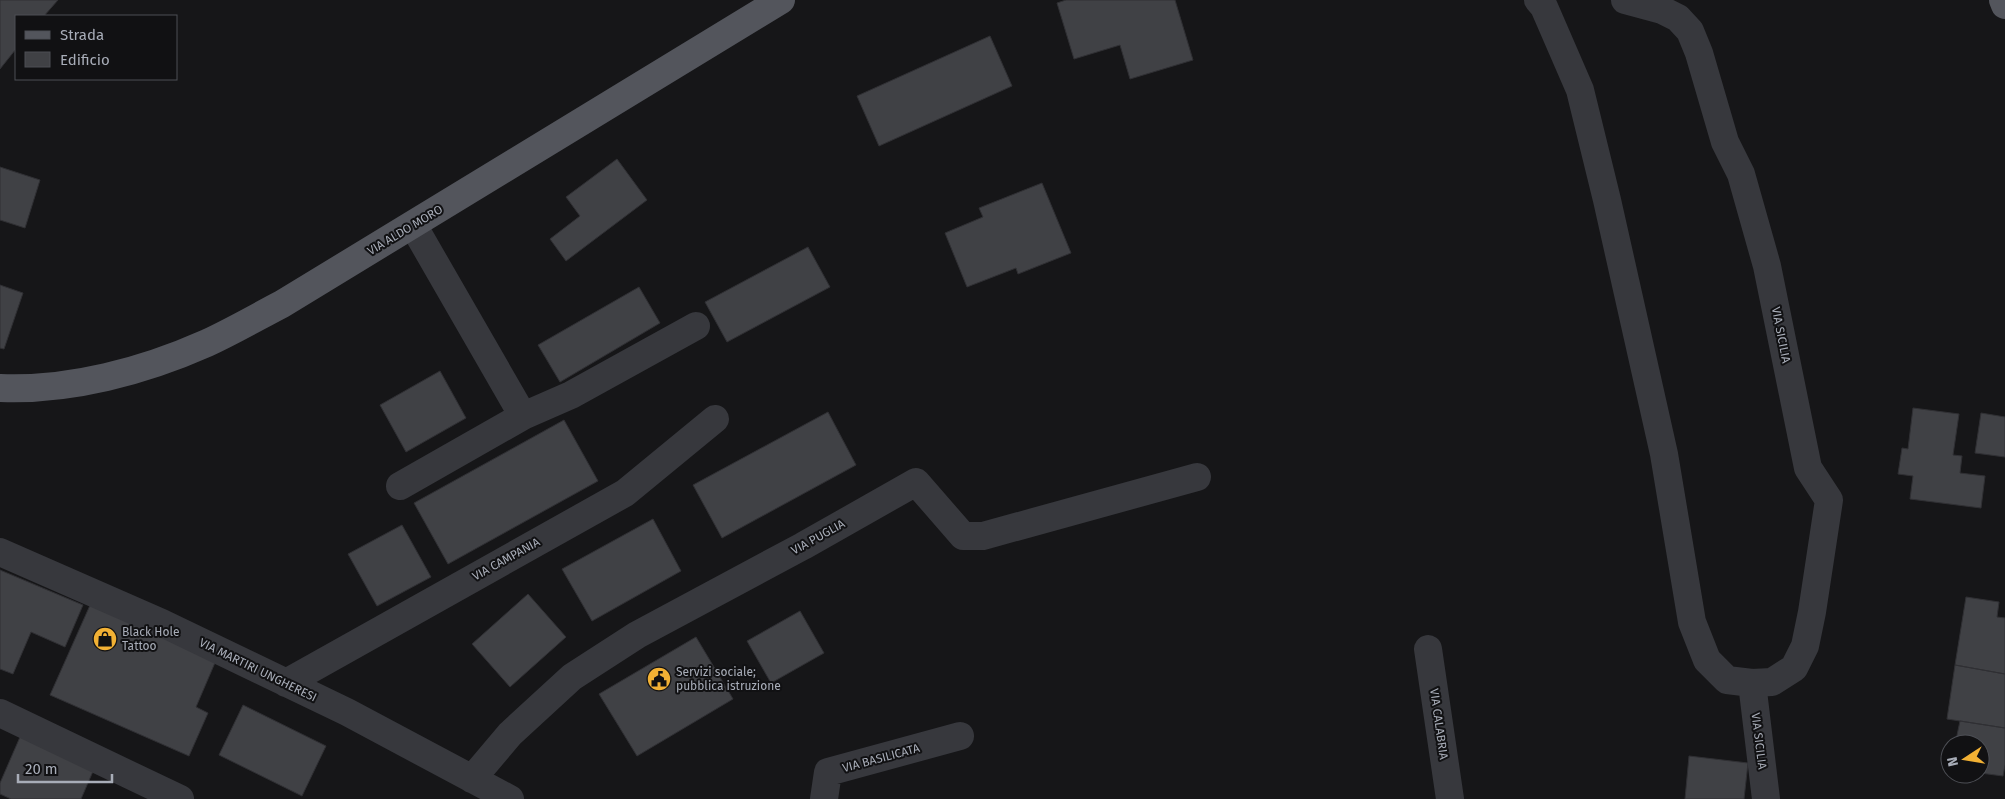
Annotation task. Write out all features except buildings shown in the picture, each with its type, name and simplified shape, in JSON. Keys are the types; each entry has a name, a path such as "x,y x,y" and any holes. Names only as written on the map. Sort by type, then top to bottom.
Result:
{"main road":[{"name":"VIA ALDO MORO","path":"0,388 26,390 84,382 134,370 207,343 282,304 781,0"},
{"path":"2003,0 2005,5"}],"street":[{"name":"VIA SICILIA","path":"1538,0 1544,7 1580,90 1607,200 1664,454 1692,622 1707,660 1727,680 1752,684 1772,682 1794,668 1805,646 1830,500 1808,468 1767,266 1741,174 1725,142 1690,31 1678,18 1662,10 1625,0"},
{"path":"413,225 523,416"},
{"path":"400,486 523,416 571,395 696,326"},
{"name":"VIA CAMPANIA","path":"286,683 625,492 715,419"},
{"name":"VIA PUGLIA","path":"472,779 510,734 572,677 637,635 803,546 916,482 963,536 984,536 1197,477"},
{"name":"VIA MARTIRI UNGHERESI","path":"0,552 162,623 346,712 510,799"},
{"name":"VIA CALABRIA","path":"1428,648 1450,799"},
{"name":"VIA SICILIA","path":"1752,684 1766,799"},
{"path":"0,713 180,799"},
{"name":"VIA BASILICATA","path":"824,799 828,772 960,736"}],"place":[{"name":"Black Hole Tattoo","path":"105,639"},
{"name":"Servizi sociale; pubblica istruzione","path":"659,679"}]}
